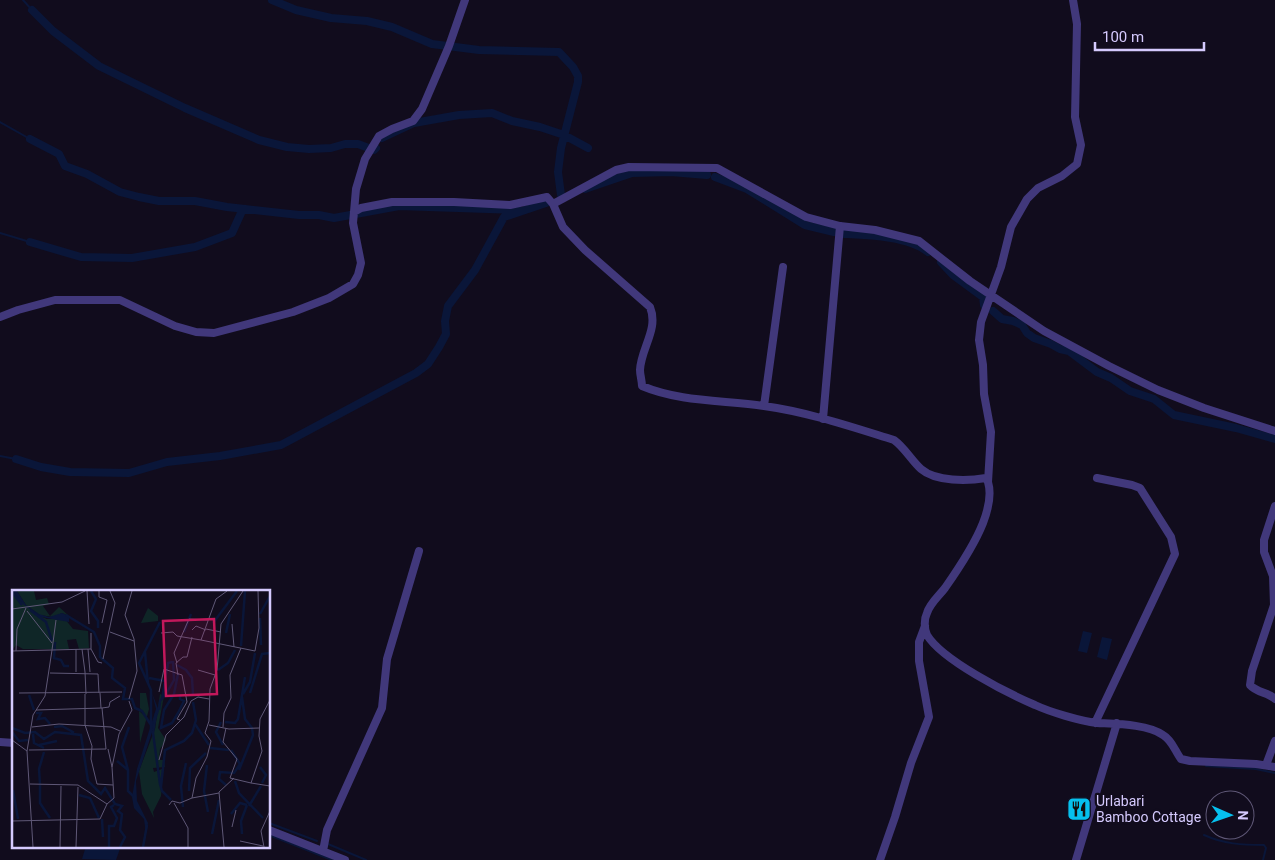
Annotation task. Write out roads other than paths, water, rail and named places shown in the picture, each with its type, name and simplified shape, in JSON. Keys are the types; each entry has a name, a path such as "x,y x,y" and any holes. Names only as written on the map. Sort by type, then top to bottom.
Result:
{"street":[{"path":"0,317 55,300 120,300 176,326 196,332 214,333 293,312 329,298 353,284 358,275 360,263 353,223 357,210 355,200 356,189 365,159 379,136 413,121 422,109 449,46 465,0"},
{"path":"880,860 911,763 929,717 919,661 919,642 927,613 931,604 944,590 974,542 987,512 990,489 988,482 991,432 984,394 983,365 979,340 982,322 1001,267 1011,227 1028,199 1038,188 1062,176 1077,164 1081,146 1075,117 1077,24 1073,0"},
{"path":"553,204 616,170 629,167 717,168 806,217 840,226 875,230 919,240 990,295 1044,331 1158,390 1204,408 1275,431"},
{"path":"357,210 392,202 510,205 545,197 553,204 563,227 650,307 654,316 640,369 642,386 665,394 764,406 823,419 894,440 930,476 949,480 986,478 988,482"},
{"path":"823,419 840,226"},
{"path":"764,406 783,267"},
{"path":"1095,723 1174,554 1170,537 1140,488 1098,478"},
{"path":"1275,506 1264,540 1264,552 1273,576 1274,605 1252,670 1250,685 1253,689 1275,699"},
{"path":"323,851 327,830 382,708 387,659 419,551"},
{"path":"924,626 928,635 941,651 1006,693 1045,710 1095,723 1117,723 1157,731 1169,740 1182,759 1190,761 1275,767"},
{"path":"1076,860 1117,723"},
{"path":"1266,765 1275,740"},
{"path":"270,830 345,860"}],"water":[{"path":"1083,631 1092,633 1087,653 1078,651"},
{"path":"1102,637 1112,639 1107,660 1097,657"},
{"path":"85,848 120,848 116,860 82,859"}],"waterway":[{"path":"23,0 32,10"},
{"path":"272,0 296,10 331,18 367,21 392,27 432,44 479,50 559,52 573,67 578,76 561,148 558,172 561,195"},
{"path":"32,10 53,31 99,66 185,108 259,140 287,147 309,149 331,148 345,144 358,144 374,150 376,148"},
{"path":"382,138 414,123 459,115 492,113 512,121 564,135 588,148"},
{"path":"0,122 30,139"},
{"path":"30,139 59,154 65,166 87,174 120,192 159,201 195,201 227,207 334,218 399,206 518,210"},
{"path":"585,189 632,173 671,172 707,175"},
{"path":"715,177 747,189 805,225 834,232"},
{"path":"16,459 41,467 70,472 129,473 167,462 220,456 281,445 416,373 428,364 446,334 445,321 448,306 475,270 504,217 546,203"},
{"path":"30,242 81,257 132,258 195,247 232,233 242,211 245,209"},
{"path":"0,233 30,242"},
{"path":"844,234 899,240 920,247 928,252"},
{"path":"941,262 953,275 983,297 984,305"},
{"path":"993,311 1002,319 1022,325 1027,333 1034,338 1069,351 1097,372 1111,378 1130,391 1154,399 1174,415 1236,428 1275,439"},
{"path":"0,456 16,459"},
{"path":"1206,766 1256,769 1275,773"},
{"path":"270,823 317,841"},
{"path":"270,835 332,860"},
{"path":"1204,835 1233,843 1264,845 1266,848 1263,860"},
{"path":"328,844 366,860"}],"place":[{"name":"Urlabari Bamboo Cottage","path":"1079,809"}]}
